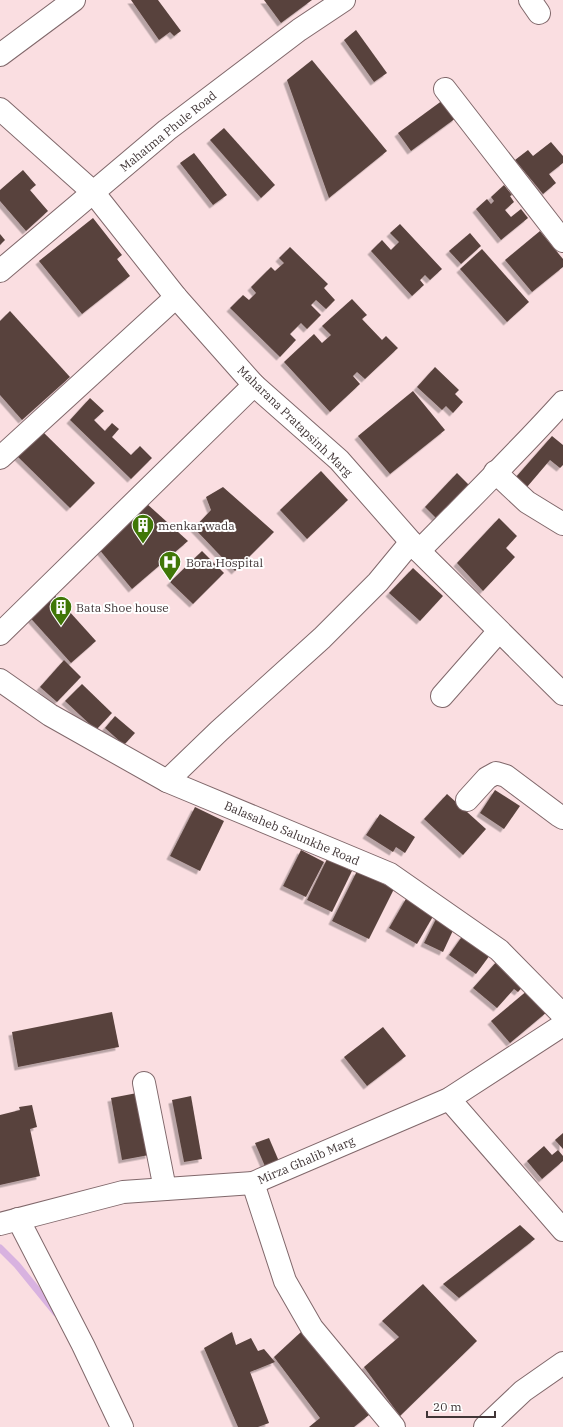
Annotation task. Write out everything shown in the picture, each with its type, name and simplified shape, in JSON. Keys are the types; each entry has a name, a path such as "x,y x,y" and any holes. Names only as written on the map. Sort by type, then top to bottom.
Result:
{"street":[{"path":"0,55 74,0"},
{"name":"Mahatma Phule Road","path":"0,272 167,130 299,30 344,0"},
{"path":"445,89 563,241"},
{"name":"Maharana Pratapsinh Marg","path":"0,109 93,192 176,297 254,384 339,460 415,547 563,694"},
{"path":"0,458 176,297"},
{"path":"0,634 254,384"},
{"path":"167,781 219,731 322,638 378,582 528,441 563,402"},
{"path":"495,472 527,502 563,524"},
{"path":"442,696 499,630"},
{"name":"Balasaheb Salunkhe Road","path":"0,680 50,715 167,781 390,874 499,950 563,1015"},
{"path":"467,800 487,778 496,773 506,776 563,818"},
{"name":"Mirza Ghalib Marg","path":"9,1222 123,1192 253,1183 449,1099 563,1024"},
{"path":"144,1083 165,1189"},
{"path":"449,1099 563,1230"},
{"path":"253,1183 284,1280 312,1328 394,1427"},
{"path":"9,1222 84,1346 122,1427"},
{"path":"485,1427 523,1391 563,1363"}],"building":[{"path":"131,0 158,0 181,31 174,36 170,32 159,40"},
{"path":"264,0 312,0 281,23"},
{"path":"356,30 387,73 374,82 344,40"},
{"path":"312,60 387,151 329,198 287,80"},
{"path":"443,100 456,118 411,151 398,133"},
{"path":"224,128 275,185 261,198 210,140"},
{"path":"551,142 563,156 563,163 549,174 556,183 543,194 515,160 528,150 533,156"},
{"path":"194,153 227,195 213,205 180,163"},
{"path":"23,170 36,185 30,190 48,211 26,231 0,201 0,190"},
{"path":"504,185 512,195 510,196 514,202 505,210 511,217 521,209 528,218 501,240 476,209 487,199 491,204 494,201 491,197"},
{"path":"93,218 122,255 117,259 130,276 82,314 39,261"},
{"path":"400,224 442,269 430,280 425,275 420,280 424,285 412,296 371,251 382,240 391,250 399,242 390,233"},
{"path":"540,231 563,259 563,267 532,292 505,260"},
{"path":"470,233 481,246 461,264 449,251"},
{"path":"0,234 5,240 0,245"},
{"path":"290,247 328,284 324,288 335,300 326,309 316,300 311,305 321,315 307,329 301,323 290,334 296,340 280,357 230,308 243,295 249,300 256,293 251,287 271,267 275,271 284,263 279,258"},
{"path":"482,249 529,302 507,322 460,269"},
{"path":"352,299 367,315 362,319 382,340 386,336 398,348 365,379 357,372 353,376 360,384 330,412 284,362 314,334 322,343 331,335 322,326"},
{"path":"10,311 70,377 22,420 0,395 0,321"},
{"path":"435,367 459,390 455,394 463,402 453,413 446,406 442,410 417,387"},
{"path":"413,391 445,430 390,474 358,436"},
{"path":"90,398 104,411 94,420 105,431 112,423 119,429 112,437 131,455 140,446 152,458 131,479 70,420"},
{"path":"42,431 95,483 70,508 17,456"},
{"path":"552,436 563,445 563,465 560,468 550,460 527,487 516,477"},
{"path":"321,471 348,500 307,539 280,510"},
{"path":"457,473 469,485 437,519 425,507"},
{"path":"223,487 274,532 235,571 194,528 211,510 206,497"},
{"name":"menkar wada","path":"146,503 188,541 132,589 98,548"},
{"path":"499,518 517,536 506,548 515,557 483,591 457,563"},
{"path":"202,551 224,573 193,604 170,582"},
{"path":"413,568 443,596 420,621 389,593"},
{"name":"Bata Shoe house","path":"50,590 96,641 71,663 25,612"},
{"path":"64,660 81,677 57,702 40,687"},
{"path":"82,684 112,713 96,730 65,701"},
{"path":"115,716 135,733 124,745 105,728"},
{"path":"495,790 520,806 504,829 480,813"},
{"path":"447,794 486,829 463,855 424,819"},
{"path":"195,807 224,821 200,871 170,856"},
{"path":"380,814 415,837 405,853 396,847 393,852 366,835"},
{"path":"301,850 324,862 306,897 283,886"},
{"path":"327,859 352,871 332,912 307,900"},
{"path":"357,871 394,889 369,939 332,921"},
{"path":"407,897 435,913 417,944 389,928"},
{"path":"438,915 456,924 443,952 424,943"},
{"path":"463,935 490,955 476,974 449,955"},
{"path":"498,960 525,984 518,992 514,989 497,1008 473,988"},
{"path":"528,990 547,1012 510,1043 491,1021"},
{"path":"112,1012 119,1047 18,1067 12,1032"},
{"path":"383,1027 406,1056 367,1086 344,1057"},
{"path":"137,1093 149,1155 122,1160 111,1098"},
{"path":"191,1096 202,1159 184,1162 172,1100"},
{"path":"32,1105 37,1127 30,1129 40,1176 0,1185 0,1115 20,1110 19,1107"},
{"path":"563,1133 563,1149 555,1140"},
{"path":"269,1138 281,1166 267,1171 255,1143"},
{"path":"544,1146 552,1155 558,1150 563,1156 563,1161 542,1179 527,1161"},
{"path":"520,1225 535,1239 459,1298 443,1284"},
{"path":"423,1284 477,1341 400,1416 364,1367 399,1337 382,1321"},
{"path":"232,1332 236,1345 251,1338 258,1351 264,1349 275,1362 250,1372 269,1423 258,1427 238,1427 204,1348"},
{"path":"301,1332 369,1415 354,1427 309,1427 320,1418 274,1357"}],"waterway":[{"path":"0,1248 17,1265 56,1313"}],"place":[{"name":"menkar wada","path":"143,544"},
{"name":"Bora Hospital","path":"170,582"},
{"name":"Bata Shoe house","path":"61,626"}]}
